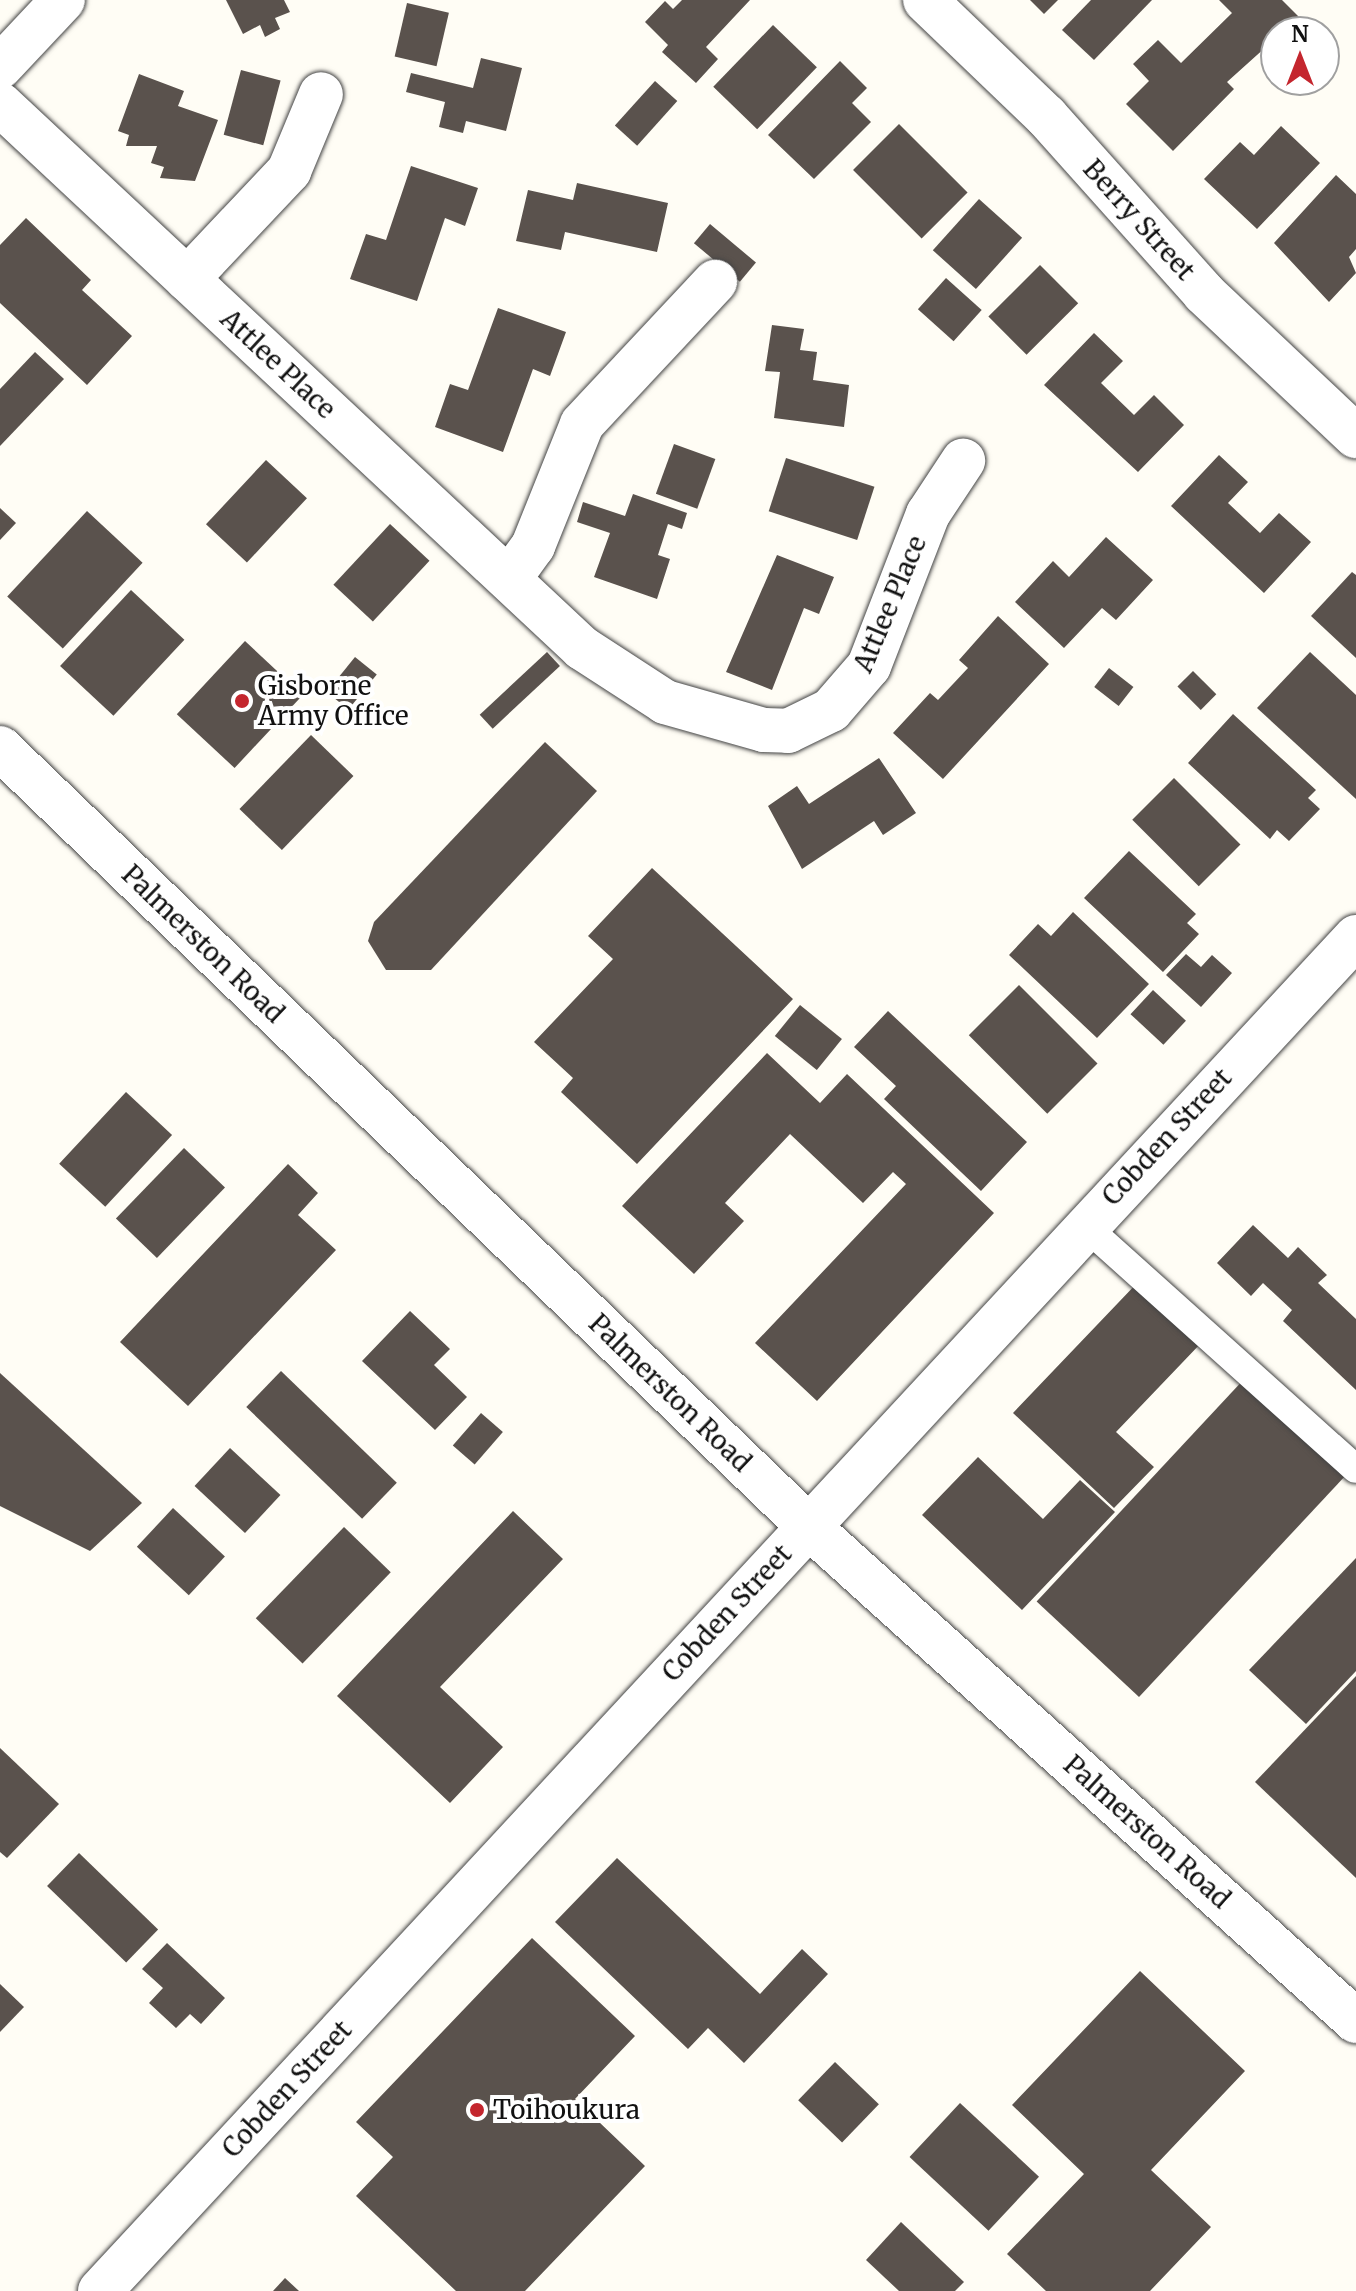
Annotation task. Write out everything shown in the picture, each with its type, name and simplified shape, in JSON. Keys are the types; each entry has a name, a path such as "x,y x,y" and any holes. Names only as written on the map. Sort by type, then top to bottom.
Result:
{"street":[{"path":"0,67 63,0"},
{"name":"Berry Street","path":"925,0 1046,116 1204,293 1356,436"},
{"path":"187,279 289,171 321,94"},
{"name":"Attlee Place","path":"0,104 509,579 635,687 739,727 788,731 831,710 869,666 928,514 963,461"},
{"path":"509,579 533,546 582,424 715,282"},
{"name":"Palmerston Road","path":"0,748 807,1525 1356,2021"},
{"name":"Cobden Street","path":"100,2291 1084,1225 1356,937"}],"lane":[{"path":"1084,1225 1356,1469"}],"building":[{"path":"226,0 284,0 290,12 275,18 280,29 265,37 260,25 243,34"},
{"path":"682,0 750,0 706,47 718,59 696,83 662,52 668,45 645,22 665,1 673,9"},
{"path":"1030,0 1058,0 1044,14"},
{"path":"1091,0 1152,0 1094,60 1062,30"},
{"path":"1219,0 1282,0 1298,16 1260,16 1260,52 1227,82 1234,89 1173,151 1126,104 1149,81 1133,64 1158,40 1181,63 1232,13"},
{"path":"407,3 449,13 437,66 395,57"},
{"path":"773,25 817,67 757,129 713,87"},
{"path":"481,58 522,68 506,131 466,121 463,133 439,127 445,102 406,92 411,73 473,88"},
{"path":"840,61 867,88 852,103 871,122 814,179 768,135"},
{"path":"241,70 281,81 263,145 224,135"},
{"path":"139,74 184,91 178,106 218,120 195,181 160,178 164,167 151,163 157,146 126,146 129,135 118,131"},
{"path":"655,81 677,101 637,146 615,126"},
{"path":"899,124 968,193 922,239 853,170"},
{"path":"1281,126 1320,163 1257,229 1204,179 1240,142 1254,155"},
{"path":"411,166 478,188 465,226 445,218 417,301 350,279 366,234 386,240"},
{"path":"1336,175 1356,194 1356,249 1349,257 1356,273 1329,302 1274,243"},
{"path":"577,183 668,203 657,252 565,232 561,250 516,241 528,190 573,200"},
{"path":"979,199 1022,238 976,289 933,250"},
{"path":"26,218 91,280 82,290 132,336 87,385 0,303 0,245"},
{"path":"710,224 756,263 740,282 694,243"},
{"path":"1040,265 1078,303 1027,355 988,317"},
{"path":"946,278 982,310 954,341 918,309"},
{"path":"498,308 566,332 550,376 533,369 503,452 435,427 450,384 468,390"},
{"path":"772,325 804,329 800,350 817,352 813,380 849,385 844,427 774,418 780,372 765,371"},
{"path":"1094,333 1123,361 1101,383 1134,415 1154,395 1184,425 1138,472 1044,385"},
{"path":"35,352 64,379 0,446 0,389"},
{"path":"674,444 715,459 697,509 656,494"},
{"path":"1219,455 1248,482 1228,503 1260,533 1279,513 1311,542 1264,593 1171,506"},
{"path":"786,458 874,487 857,540 769,511"},
{"path":"266,460 307,498 247,563 206,524"},
{"path":"633,494 687,513 682,529 668,524 658,555 670,559 657,599 594,577 610,533 577,522 583,502 625,516"},
{"path":"0,508 16,523 0,540"},
{"path":"87,511 143,563 63,648 7,597"},
{"path":"390,524 429,561 373,622 333,585"},
{"path":"1106,537 1153,580 1116,620 1102,608 1064,648 1015,602 1053,561 1069,577"},
{"path":"777,555 834,577 819,614 804,608 772,690 726,672"},
{"path":"1352,572 1356,575 1356,658 1311,616"},
{"path":"131,590 184,640 113,716 60,666"},
{"path":"998,616 1049,664 943,779 893,733 930,693 938,700 968,668 959,660"},
{"name":"Gisborne Army Office","path":"245,641 303,695 235,768 177,714"},
{"path":"547,652 560,666 493,729 480,715"},
{"path":"1310,652 1356,695 1356,799 1257,708"},
{"path":"355,657 377,675 348,710 327,692"},
{"path":"1109,668 1133,687 1119,706 1094,687"},
{"path":"1193,671 1216,694 1201,710 1177,687"},
{"path":"1233,714 1316,790 1308,798 1320,809 1289,841 1277,830 1270,839 1188,763"},
{"path":"311,735 353,776 282,850 239,809"},
{"path":"545,742 597,791 431,970 386,970 368,941 374,922"},
{"path":"879,758 916,813 883,835 874,821 802,869 768,806 797,786 809,804"},
{"path":"1174,778 1240,844 1199,886 1132,820"},
{"path":"1129,851 1196,914 1187,923 1199,934 1163,972 1084,898"},
{"path":"652,868 793,999 637,1164 561,1092 573,1078 534,1042 613,959 588,936"},
{"path":"1073,912 1149,984 1097,1038 1009,955 1038,924 1051,936"},
{"path":"1186,954 1201,967 1212,955 1232,973 1201,1007 1166,975"},
{"path":"1019,985 1097,1063 1047,1114 969,1035"},
{"path":"1153,990 1186,1021 1163,1045 1130,1014"},
{"path":"800,1005 842,1039 817,1070 775,1036"},
{"path":"888,1011 1027,1142 981,1191 884,1099 896,1086 854,1047"},
{"path":"767,1053 820,1103 847,1074 994,1213 817,1401 755,1343 906,1184 893,1172 863,1203 790,1134 725,1203 744,1221 694,1274 622,1206"},
{"path":"126,1092 172,1135 105,1207 59,1164"},
{"path":"184,1148 225,1188 157,1258 116,1218"},
{"path":"288,1164 318,1193 298,1215 336,1250 188,1406 120,1342"},
{"path":"1253,1225 1288,1258 1298,1247 1327,1275 1318,1283 1356,1319 1356,1390 1283,1321 1292,1310 1263,1283 1251,1296 1217,1263"},
{"path":"1139,1281 1203,1341 1116,1432 1154,1467 1114,1508 1013,1413"},
{"path":"410,1311 450,1349 434,1365 467,1397 435,1430 362,1361"},
{"path":"281,1371 397,1483 362,1519 246,1407"},
{"path":"0,1373 142,1503 90,1551 0,1506"},
{"path":"1246,1377 1348,1472 1139,1697 1037,1602"},
{"path":"481,1413 503,1432 475,1464 453,1445"},
{"path":"230,1448 280,1495 245,1533 195,1486"},
{"path":"978,1457 1043,1519 1080,1480 1115,1512 1022,1610 922,1515"},
{"path":"173,1508 225,1556 189,1595 137,1547"},
{"path":"513,1511 563,1559 440,1687 503,1747 450,1803 337,1696"},
{"path":"344,1527 391,1572 303,1664 256,1618"},
{"path":"1356,1558 1356,1671 1306,1724 1249,1670"},
{"path":"1356,1676 1356,1878 1255,1782"},
{"path":"0,1748 59,1804 7,1858 0,1852"},
{"path":"79,1853 158,1929 126,1963 47,1886"},
{"path":"617,1858 760,1994 802,1949 828,1974 744,2063 708,2028 688,2049 555,1922"},
{"name":"Toihoukura","path":"532,1938 635,2036 575,2099 645,2166 525,2291 456,2291 356,2196 393,2157 356,2122"},
{"path":"167,1943 225,1998 201,2024 190,2014 176,2028 149,2003 163,1988 142,1969"},
{"path":"1140,1971 1245,2071 1151,2170 1211,2227 1150,2291 1046,2291 1007,2254 1084,2174 1012,2105"},
{"path":"0,1984 24,2007 0,2032"},
{"path":"835,2062 879,2104 842,2142 798,2100"},
{"path":"960,2103 1039,2177 989,2231 910,2157"},
{"path":"901,2222 964,2282 955,2291 899,2291 866,2260"},
{"path":"285,2278 299,2291 273,2291"}],"place":[{"name":"Gisborne Army Office","path":"242,701"},
{"name":"Toihoukura","path":"477,2110"}]}
